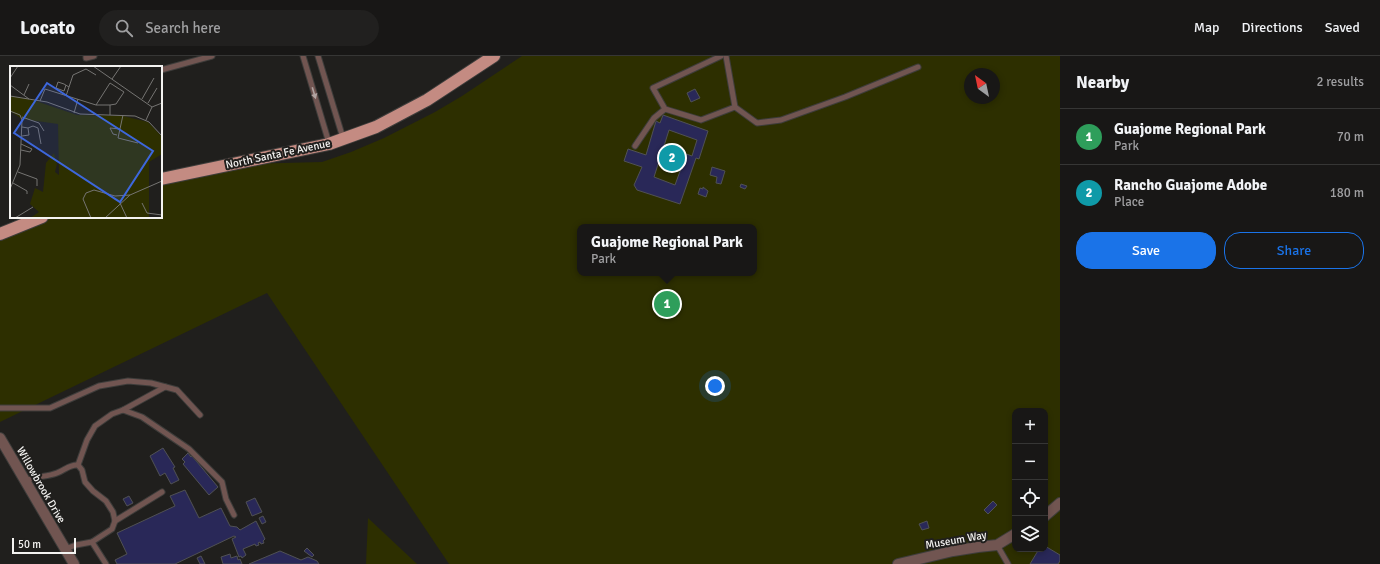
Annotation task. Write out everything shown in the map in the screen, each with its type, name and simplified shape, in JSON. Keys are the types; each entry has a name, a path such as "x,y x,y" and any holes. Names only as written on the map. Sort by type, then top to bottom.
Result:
{"main road":[{"name":"North Santa Fe Avenue","path":"162,179 329,144 376,127 427,100 494,56"},
{"path":"0,234 36,218"}],"street":[{"name":"Willowbrook Drive","path":"0,438 73,564"},
{"path":"1048,513 1060,503"},
{"name":"Museum Way","path":"898,564 953,551 997,546 1012,536"}],"lane":[{"path":"86,56 86,58 94,56"},
{"path":"162,70 194,58 212,56"},
{"path":"303,56 329,144"},
{"path":"318,56 343,138"},
{"path":"721,56 653,88 665,109 701,120 735,107"},
{"path":"726,56 735,107 757,123 781,120 845,98 918,67"},
{"path":"635,146 654,118 665,109"},
{"path":"0,408 50,408 99,386 128,381 152,383 177,390 200,415"},
{"path":"78,465 87,440 95,426 112,414 123,410 165,387"},
{"path":"123,410 142,417 189,449 222,482 226,499 234,515"},
{"path":"25,481 30,478 57,474 74,464 78,465"},
{"path":"65,549 76,544 92,542 112,529 115,521 113,512 106,501 93,491 85,482 82,470 78,465"},
{"path":"115,521 162,492"},
{"path":"92,542 106,564"},
{"path":"997,546 1008,564"}],"shaded area":[{"path":"522,56 1060,56 1060,564 449,564 267,293 0,422 0,233 38,218 162,218 162,179 239,164 322,162 384,138 435,112 462,96"},
{"path":"368,518 417,564 366,564"}],"building":[{"path":"695,89 700,98 691,102 687,93"},
{"path":"663,115 708,131 699,159 696,158 680,204 637,190 634,185 642,167 624,161 628,149 646,155 656,121 660,123","holes":["669,130 697,140 692,156 664,146","661,155 683,163 675,185 654,177"]},
{"path":"712,167 725,171 721,184 716,183 717,177 710,175"},
{"path":"741,184 747,186 745,189 740,187"},
{"path":"703,187 708,191 706,197 698,194 700,188 703,189"},
{"path":"163,448 175,467 173,468 179,480 171,484 165,473 160,476 150,456"},
{"path":"188,453 218,487 209,495 183,464 185,462 182,459"},
{"path":"185,490 199,518 221,508 230,526 237,527 240,530 256,521 265,539 263,541 264,543 261,544 260,542 258,543 259,545 256,546 255,544 243,549 246,555 242,558 241,556 239,557 232,539 236,537 234,536 175,564 117,564 115,560 127,554 117,533 175,506 170,496"},
{"path":"129,496 133,503 127,506 123,499"},
{"path":"255,498 262,512 252,516 246,502"},
{"path":"993,501 997,505 988,514 984,510"},
{"path":"263,516 266,522 262,524 259,518"},
{"path":"927,521 929,528 922,530 919,524"},
{"path":"307,548 314,555 312,557 304,551"},
{"path":"1048,548 1060,555 1060,561 1058,564 1030,564 1037,552 1048,552"},
{"path":"280,551 301,560 308,557 317,561 319,564 249,564"},
{"path":"230,554 231,558 237,556 238,560 240,559 242,564 223,564 221,557"},
{"path":"201,556 205,564 200,564 197,558"}],"place":[{"name":"Rancho Guajome Adobe","path":"672,158"},
{"name":"Guajome Regional Park","path":"667,304"}]}
